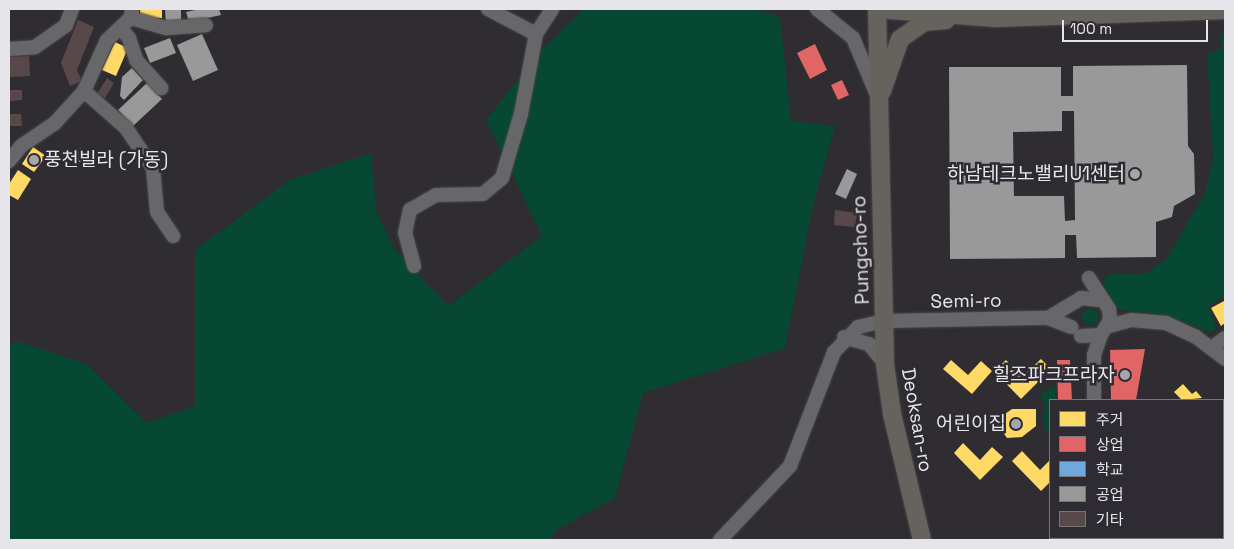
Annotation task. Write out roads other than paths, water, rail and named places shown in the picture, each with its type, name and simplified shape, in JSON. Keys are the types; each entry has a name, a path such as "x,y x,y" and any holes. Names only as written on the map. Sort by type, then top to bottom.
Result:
{"main road":[{"name":"Pungcho-ro","path":"878,9 878,100 885,321"},
{"path":"878,9 996,18"},
{"path":"878,100 898,45 908,31 933,21 1225,10"},
{"name":"Deoksan-ro","path":"885,321 885,364 919,535"}],"street":[{"path":"9,49 35,47 66,25 72,9"},
{"path":"488,9 536,34"},
{"path":"414,266 404,233 410,210 436,196 483,194 502,178 521,114 536,34 552,9"},
{"path":"817,9 853,38 878,100"},
{"path":"932,12 954,9"},
{"path":"9,161 21,146 54,124 84,90 107,40 122,29 132,14 167,28 206,25"},
{"path":"122,29 130,38 136,60 161,88"},
{"path":"84,90 126,128 153,168 157,212 173,236"},
{"path":"1076,303 1076,332"},
{"path":"1048,318 1076,303 1105,305 1131,320 1180,328 1212,348 1225,359"},
{"path":"1094,399 1094,355 1105,330 1105,305"},
{"path":"1048,318 1076,332 1094,355"},
{"name":"Semi-ro","path":"885,321 1048,318"},
{"path":"1076,332 1105,330 1131,320"},
{"name":"Pungcho-ro","path":"723,539 790,466 834,352 844,337 865,324 885,321"},
{"path":"844,337 869,344 885,364"},
{"path":"1212,348 1225,338"}],"place":[{"name":"풍천빌라 (가동)","path":"34,160"},
{"name":"하남테크노밸리U1센터","path":"1135,174"},
{"name":"힐즈파크프라자","path":"1125,375"},
{"name":"어린이집","path":"1016,424"}]}
